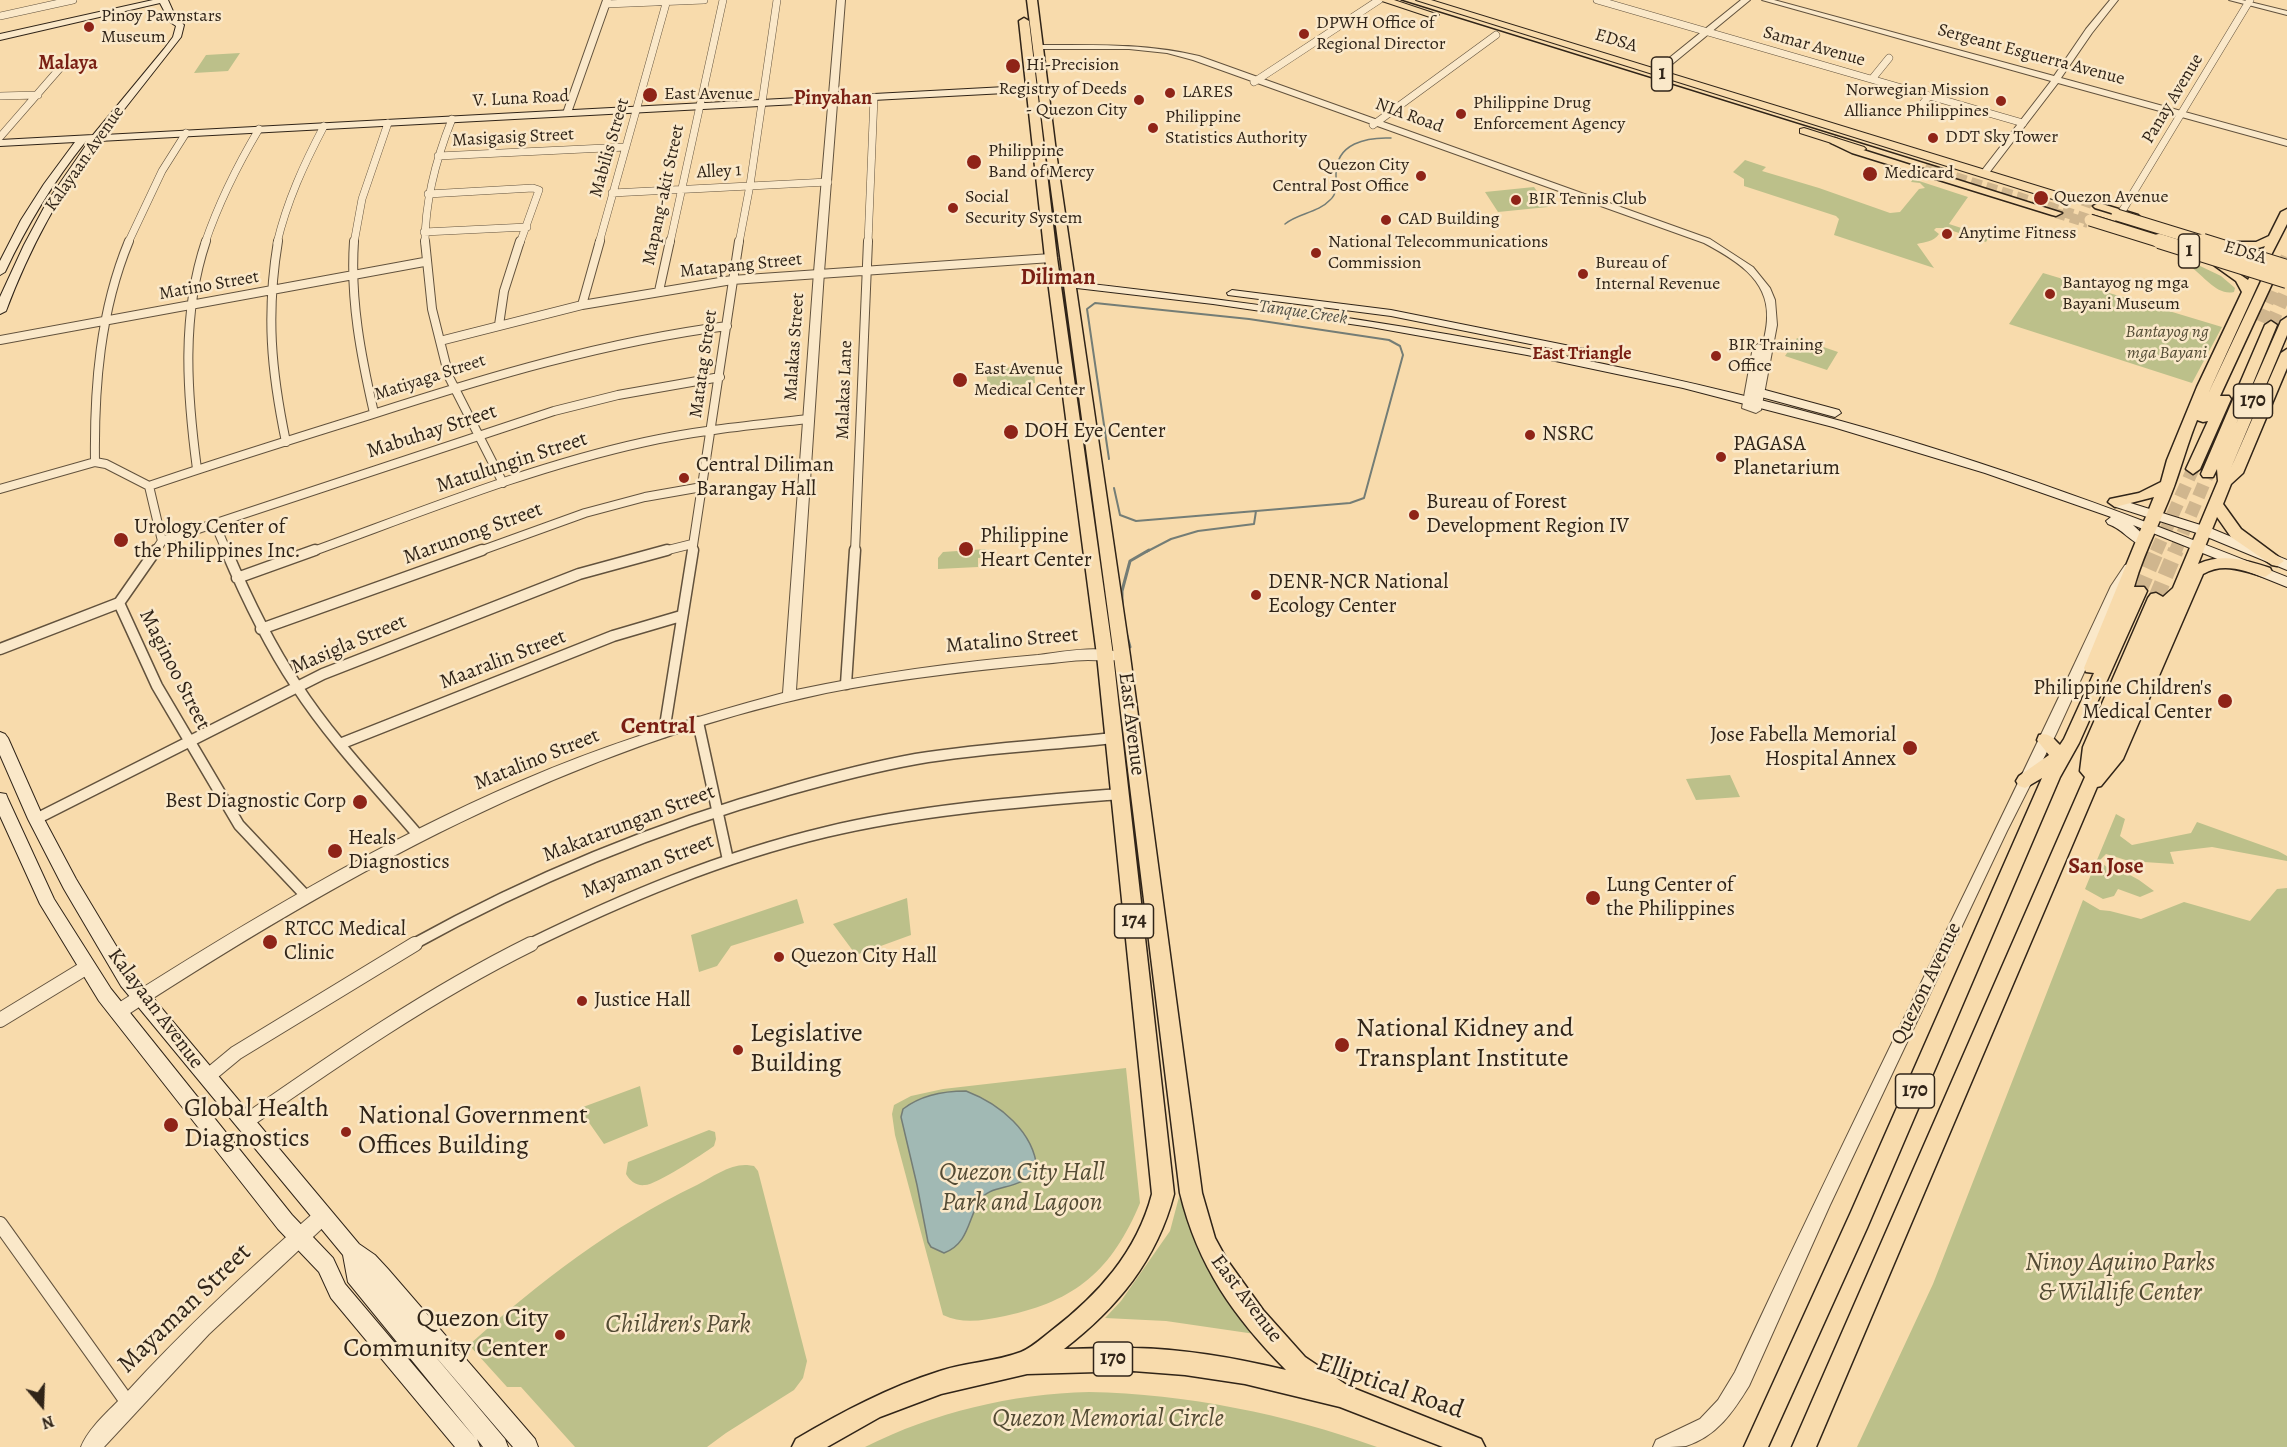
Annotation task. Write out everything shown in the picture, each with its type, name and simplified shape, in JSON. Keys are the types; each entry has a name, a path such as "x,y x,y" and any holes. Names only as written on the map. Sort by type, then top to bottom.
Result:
{"highway":[{"name":"EDSA","path":"1384,0 1668,89"},
{"name":"EDSA","path":"1421,0 1903,149 1930,164"},
{"name":"EDSA","path":"1790,127 1834,141 2067,198"},
{"name":"EDSA","path":"2094,215 2276,261"},
{"name":"EDSA","path":"2094,215 2287,283"}],"main road":[{"name":"Kalayaan Avenue","path":"0,311 40,222 97,137 177,38 180,25 172,20 163,0"},
{"path":"0,37 163,0"},
{"name":"East Avenue","path":"1022,0 1070,284 1113,656 1105,738 1120,794 1162,1178 1162,1203 1150,1234 1137,1257 1112,1289 1082,1321 1027,1362"},
{"name":"East Avenue","path":"1032,0 1040,61 1037,89 1051,258 1113,656 1190,1186 1200,1227 1216,1263 1263,1326 1309,1374 1340,1395"},
{"name":"Kalayaan Avenue","path":"0,272 16,239 48,186 84,138 159,48 166,38 172,20"},
{"name":"V. Luna Road","path":"0,143 1037,89"},
{"name":"EDSA","path":"1834,141 1856,151 2056,213"},
{"name":"EDSA","path":"1903,149 1935,155 2067,198"},
{"path":"2276,261 2287,212"},
{"path":"2120,233 2130,233 2137,228 2137,223 2125,214"},
{"name":"EDSA","path":"2094,215 2125,214 2276,261"},
{"name":"EDSA","path":"2094,215 2120,233 2287,283"},
{"path":"2134,237 2261,275 2287,273"},
{"path":"2230,245 2258,245 2281,237"},
{"path":"2219,264 2238,277 2248,291"},
{"name":"Quezon Avenue","path":"2174,470 2175,460 2204,387 2248,291 2261,275"},
{"name":"Quezon Avenue","path":"2061,756 2062,738 2126,588 2134,561 2167,484 2174,470 2182,462 2261,275"},
{"path":"1055,282 1385,330 1881,426 2115,502 2152,520"},
{"path":"1070,284 1237,299 1534,351 1753,401 1879,436 2152,520 2282,563"},
{"name":"170","path":"2086,790 2115,759 2181,598 2201,537 2225,481 2224,467 2287,321"},
{"name":"170","path":"2193,469 2265,323 2208,474"},
{"name":"170","path":"2225,481 2236,473 2287,353"},
{"path":"1753,401 2120,523 2143,540"},
{"path":"2115,502 2142,497 2167,484"},
{"path":"2215,504 2236,533 2282,563"},
{"path":"2201,537 2287,582"},
{"path":"2181,598 2196,573 2209,564 2232,563 2265,572"},
{"name":"Quezon Avenue","path":"1756,1447 1859,1220 2061,756 2071,743 2139,591"},
{"name":"170","path":"1803,1447 2086,790 2091,747 2156,598"},
{"name":"Kalayaan Avenue","path":"0,738 36,819 70,884 103,941 141,997 352,1251 368,1262 381,1276 527,1447"},
{"path":"2025,781 2061,756 2045,740"},
{"name":"Kalayaan Avenue","path":"0,799 48,904 118,1012 299,1237 328,1268 338,1292 469,1447"},
{"path":"352,1251 354,1275 497,1447"},
{"path":"328,1268 354,1275"},
{"name":"Elliptical Road","path":"804,1447 846,1421 906,1394 941,1382 1027,1362 1133,1359 1185,1363 1255,1375 1340,1395 1473,1447"},
{"name":"Quezon Avenue","path":"1749,1447 1766,1425"}],"street":[{"path":"0,16 73,0"},
{"path":"567,113 607,2 704,0"},
{"name":"Mapang-akit Street","path":"659,291 723,0"},
{"name":"Matatag Street","path":"664,732 777,0"},
{"name":"Malakas Street","path":"789,697 841,0"},
{"path":"1256,81 1378,0"},
{"name":"Samar Avenue","path":"1597,0 2023,123"},
{"path":"1656,72 1746,0"},
{"name":"Sergeant Esguerra Avenue","path":"1766,0 1782,2 2287,143"},
{"path":"1986,171 2114,0"},
{"path":"2233,0 2249,2 2287,13"},
{"name":"Mabilis Street","path":"582,305 667,1"},
{"name":"Panay Avenue","path":"2125,214 2181,114 2249,2"},
{"path":"1375,124 1496,35"},
{"name":"NIA Road","path":"1038,47 1116,46 1167,51 1196,58 1375,124 1698,237 1736,257 1749,267 1763,283 1772,309 1753,401"},
{"name":"NIA Road","path":"1040,61 1070,52 1120,50 1146,52 1194,61 1256,81"},
{"path":"1872,79 1889,58"},
{"path":"0,137 61,67"},
{"path":"0,96 38,95"},
{"path":"1919,108 1929,96"},
{"name":"Malakas Lane","path":"846,684 859,485 874,97"},
{"path":"452,119 438,156 428,194 424,262 429,301 453,388 503,483"},
{"path":"374,413 359,354 351,276 354,235 360,201 372,160 388,123"},
{"path":"286,442 276,402 270,363 270,291 277,246 288,204 304,163 324,126"},
{"path":"197,469 186,384 191,305 200,263 216,213 243,155 259,129"},
{"path":"95,462 94,389 104,321 115,279 133,229 160,174 186,133"},
{"name":"Masigasig Street","path":"438,156 626,147"},
{"name":"Alley 1","path":"612,193 828,182"},
{"path":"428,194 533,188 539,190 540,193 501,304 499,325"},
{"path":"424,232 527,226"},
{"name":"Matapang Street","path":"440,341 582,305 732,280 819,272 1051,258"},
{"name":"Matino Street","path":"0,340 424,262"},
{"name":"Matiyaga Street","path":"149,486 576,351 643,337 727,326"},
{"name":"Mabuhay Street","path":"162,541 554,411 618,395 720,377"},
{"name":"Matulungin Street","path":"237,578 503,483 645,442 711,430 808,420"},
{"path":"0,489 95,462 106,464 149,486 162,541"},
{"name":"Marunong Street","path":"261,629 585,513 645,496 702,487"},
{"path":"215,524 261,629 297,687 340,744 417,834"},
{"name":"Maginoo Street","path":"162,541 119,603 157,686 239,825 306,896"},
{"name":"Masigla Street","path":"36,819 324,674 579,574 692,544"},
{"name":"Quezon Avenue","path":"1663,1447 1707,1426 1725,1407 1742,1379 1824,1199 2117,586 2134,561"},
{"path":"0,649 119,603"},
{"name":"Maaralin Street","path":"340,744 613,636 681,616"},
{"name":"Matalino Street","path":"118,1012 306,896 417,834 506,792 664,732 789,697 846,684 941,669 1113,656"},
{"path":"698,722 728,860"},
{"name":"Makatarungan Street","path":"207,1077 236,1053 309,1005 452,923 552,874 631,841 718,810 842,775 916,759 1105,738"},
{"name":"Mayaman Street","path":"244,1123 381,1031 477,971 613,904 728,860 824,833 921,813 1120,794"},
{"path":"0,1020 87,967"},
{"name":"Mayaman Street","path":"91,1447 128,1403 214,1315 323,1216"},
{"path":"0,1224 128,1403"}],"green space":[{"path":"240,53 228,71 194,73 206,55"},
{"path":"1745,160 1766,167 1762,171 1890,213 1900,212 1919,189 1925,188 1920,183 1911,182 1913,179 1968,197 1949,224 1989,237 1986,242 1944,228 1936,228 1934,230 1939,234 1937,237 1917,244 1934,268 1834,235 1839,219 1836,216 1744,186 1744,179 1733,172"},
{"name":"BIR Tennis Club","path":"1534,187 1548,207 1498,212 1485,192"},
{"path":"2198,265 2221,276 2235,288 2234,292 2216,288 2191,267"},
{"name":"Bantayog ng mga Bayani","path":"2043,273 2222,327 2192,383 2009,324"},
{"path":"1797,338 1838,352 1827,370 1785,356"},
{"path":"1030,366 1034,368 1035,383 991,388 988,386 986,372 989,369"},
{"path":"986,549 993,553 993,557 978,558 978,567 938,569 938,558 943,552"},
{"path":"1730,775 1740,797 1696,800 1686,779"},
{"path":"2116,814 2125,819 2120,836 2132,845 2191,833 2197,822 2278,851 2287,856 2287,861 2212,847 2170,852 2174,864 2129,861 2106,854 2099,861 2112,871 2119,869 2154,891 2140,897 2118,889 2114,896 2103,899 2085,889"},
{"name":"Ninoy Aquino Parks & Wildlife Center","path":"2287,888 2287,1447 1857,1447 1933,1284 2083,900 2100,910 2141,919 2184,902 2250,921 2277,889"},
{"path":"907,898 911,935 856,955 833,924"},
{"path":"797,899 804,923 731,946 717,966 699,972 691,935"},
{"name":"Quezon City Hall Park and Lagoon","path":"1126,1068 1140,1203 1117,1247 1089,1279 1072,1291 1030,1310 966,1321 943,1315 895,1135 892,1114 894,1105 911,1096 943,1089"},
{"path":"640,1086 648,1126 604,1144 583,1114 583,1107"},
{"path":"709,1130 715,1132 714,1146 659,1180 651,1184 639,1185 631,1181 626,1174 628,1162"},
{"name":"Children's Park","path":"747,1165 754,1166 758,1171 807,1361 803,1378 794,1390 707,1447 575,1447 521,1387 507,1387 469,1345 549,1278 635,1218 721,1172"},
{"path":"1179,1197 1199,1247 1255,1334 1166,1321 1105,1318 1121,1301 1170,1231"},
{"name":"Quezon Memorial Circle","path":"1089,1392 1162,1397 1235,1408 1307,1425 1377,1447 865,1447 919,1424 974,1407 1031,1397"}],"water":[{"path":"966,1091 991,1103 1013,1121 1029,1143 1037,1169 1022,1181 985,1195 976,1207 963,1237 952,1249 944,1253 931,1247 928,1242 901,1117 903,1109 925,1097"}],"waterway":[{"name":"Tanque Creek","path":"1285,224 1320,208 1333,197 1336,188 1337,164 1347,149 1363,141 1391,138"},
{"name":"Tanque Creek","path":"1109,459 1087,309 1095,303 1249,319 1389,340 1400,346 1403,355 1364,498 1350,503 1256,511"},
{"name":"Tanque Creek","path":"1114,488 1120,515 1136,521 1256,511"},
{"name":"Tanque Creek","path":"1146,552 1171,539 1198,531 1254,524 1256,511"},
{"name":"Tanque Creek","path":"1122,606 1122,591 1130,561 1149,550"},
{"path":"1126,633 1130,647"}],"tunnel":[{"path":"1925,168 2090,220"},
{"path":"2068,196 2099,206"},
{"path":"2056,213 2088,223"},
{"path":"2259,321 2287,257"},
{"path":"2271,325 2287,289"},
{"path":"2156,552 2193,469"},
{"path":"2175,552 2208,474"},
{"path":"2139,591 2157,550"},
{"path":"2156,598 2176,550"}],"tram line":[{"path":"1401,0 1945,169"},
{"path":"2093,215 2287,275"}],"place":[{"name":"Pinoy Pawnstars Museum","path":"89,27"},
{"name":"DPWH Office of Regional Director","path":"1304,34"},
{"name":"Hi-Precision","path":"1013,66"},
{"name":"LARES","path":"1170,93"},
{"name":"East Avenue","path":"650,95"},
{"name":"Registry of Deeds - Quezon City","path":"1139,100"},
{"name":"Norwegian Mission Alliance Philippines","path":"2001,101"},
{"name":"Philippine Drug Enforcement Agency","path":"1461,114"},
{"name":"Philippine Statistics Authority","path":"1153,128"},
{"name":"DDT Sky Tower","path":"1933,138"},
{"name":"Philippine Band of Mercy","path":"974,162"},
{"name":"Medicard","path":"1870,174"},
{"name":"Quezon City Central Post Office","path":"1421,176"},
{"name":"Quezon Avenue","path":"2041,198"},
{"name":"BIR Tennis Club","path":"1516,200"},
{"name":"Social Security System","path":"953,208"},
{"name":"CAD Building","path":"1386,220"},
{"name":"Anytime Fitness","path":"1947,234"},
{"name":"National Telecommunications Commission","path":"1316,253"},
{"name":"Bureau of Internal Revenue","path":"1583,274"},
{"name":"Bantayog ng mga Bayani Museum","path":"2050,294"},
{"name":"BIR Training Office","path":"1716,356"},
{"name":"East Avenue Medical Center","path":"960,380"},
{"name":"DOH Eye Center","path":"1011,432"},
{"name":"NSRC","path":"1530,435"},
{"name":"PAGASA Planetarium","path":"1721,457"},
{"name":"Central Diliman Barangay Hall","path":"684,478"},
{"name":"Bureau of Forest Development Region IV","path":"1414,515"},
{"name":"Urology Center of the Philippines Inc.","path":"121,540"},
{"name":"Philippine Heart Center","path":"966,549"},
{"name":"DENR-NCR National Ecology Center","path":"1256,595"},
{"name":"Philippine Children's Medical Center","path":"2225,701"},
{"name":"Jose Fabella Memorial Hospital Annex","path":"1910,748"},
{"name":"Best Diagnostic Corp","path":"360,802"},
{"name":"Heals Diagnostics","path":"335,851"},
{"name":"Lung Center of the Philippines","path":"1593,898"},
{"name":"RTCC Medical Clinic","path":"270,942"},
{"name":"Quezon City Hall","path":"779,957"},
{"name":"Justice Hall","path":"582,1001"},
{"name":"National Kidney and Transplant Institute","path":"1342,1045"},
{"name":"Legislative Building","path":"738,1050"},
{"name":"Global Health Diagnostics","path":"171,1125"},
{"name":"National Government Offices Building","path":"346,1132"},
{"name":"Quezon City Community Center","path":"560,1335"}],"district":[{"name":"Malaya","path":"68,64"},
{"name":"Pinyahan","path":"833,99"},
{"name":"Diliman","path":"1058,279"},
{"name":"East Triangle","path":"1582,355"},
{"name":"Central","path":"658,727"},
{"name":"San Jose","path":"2106,868"}]}
